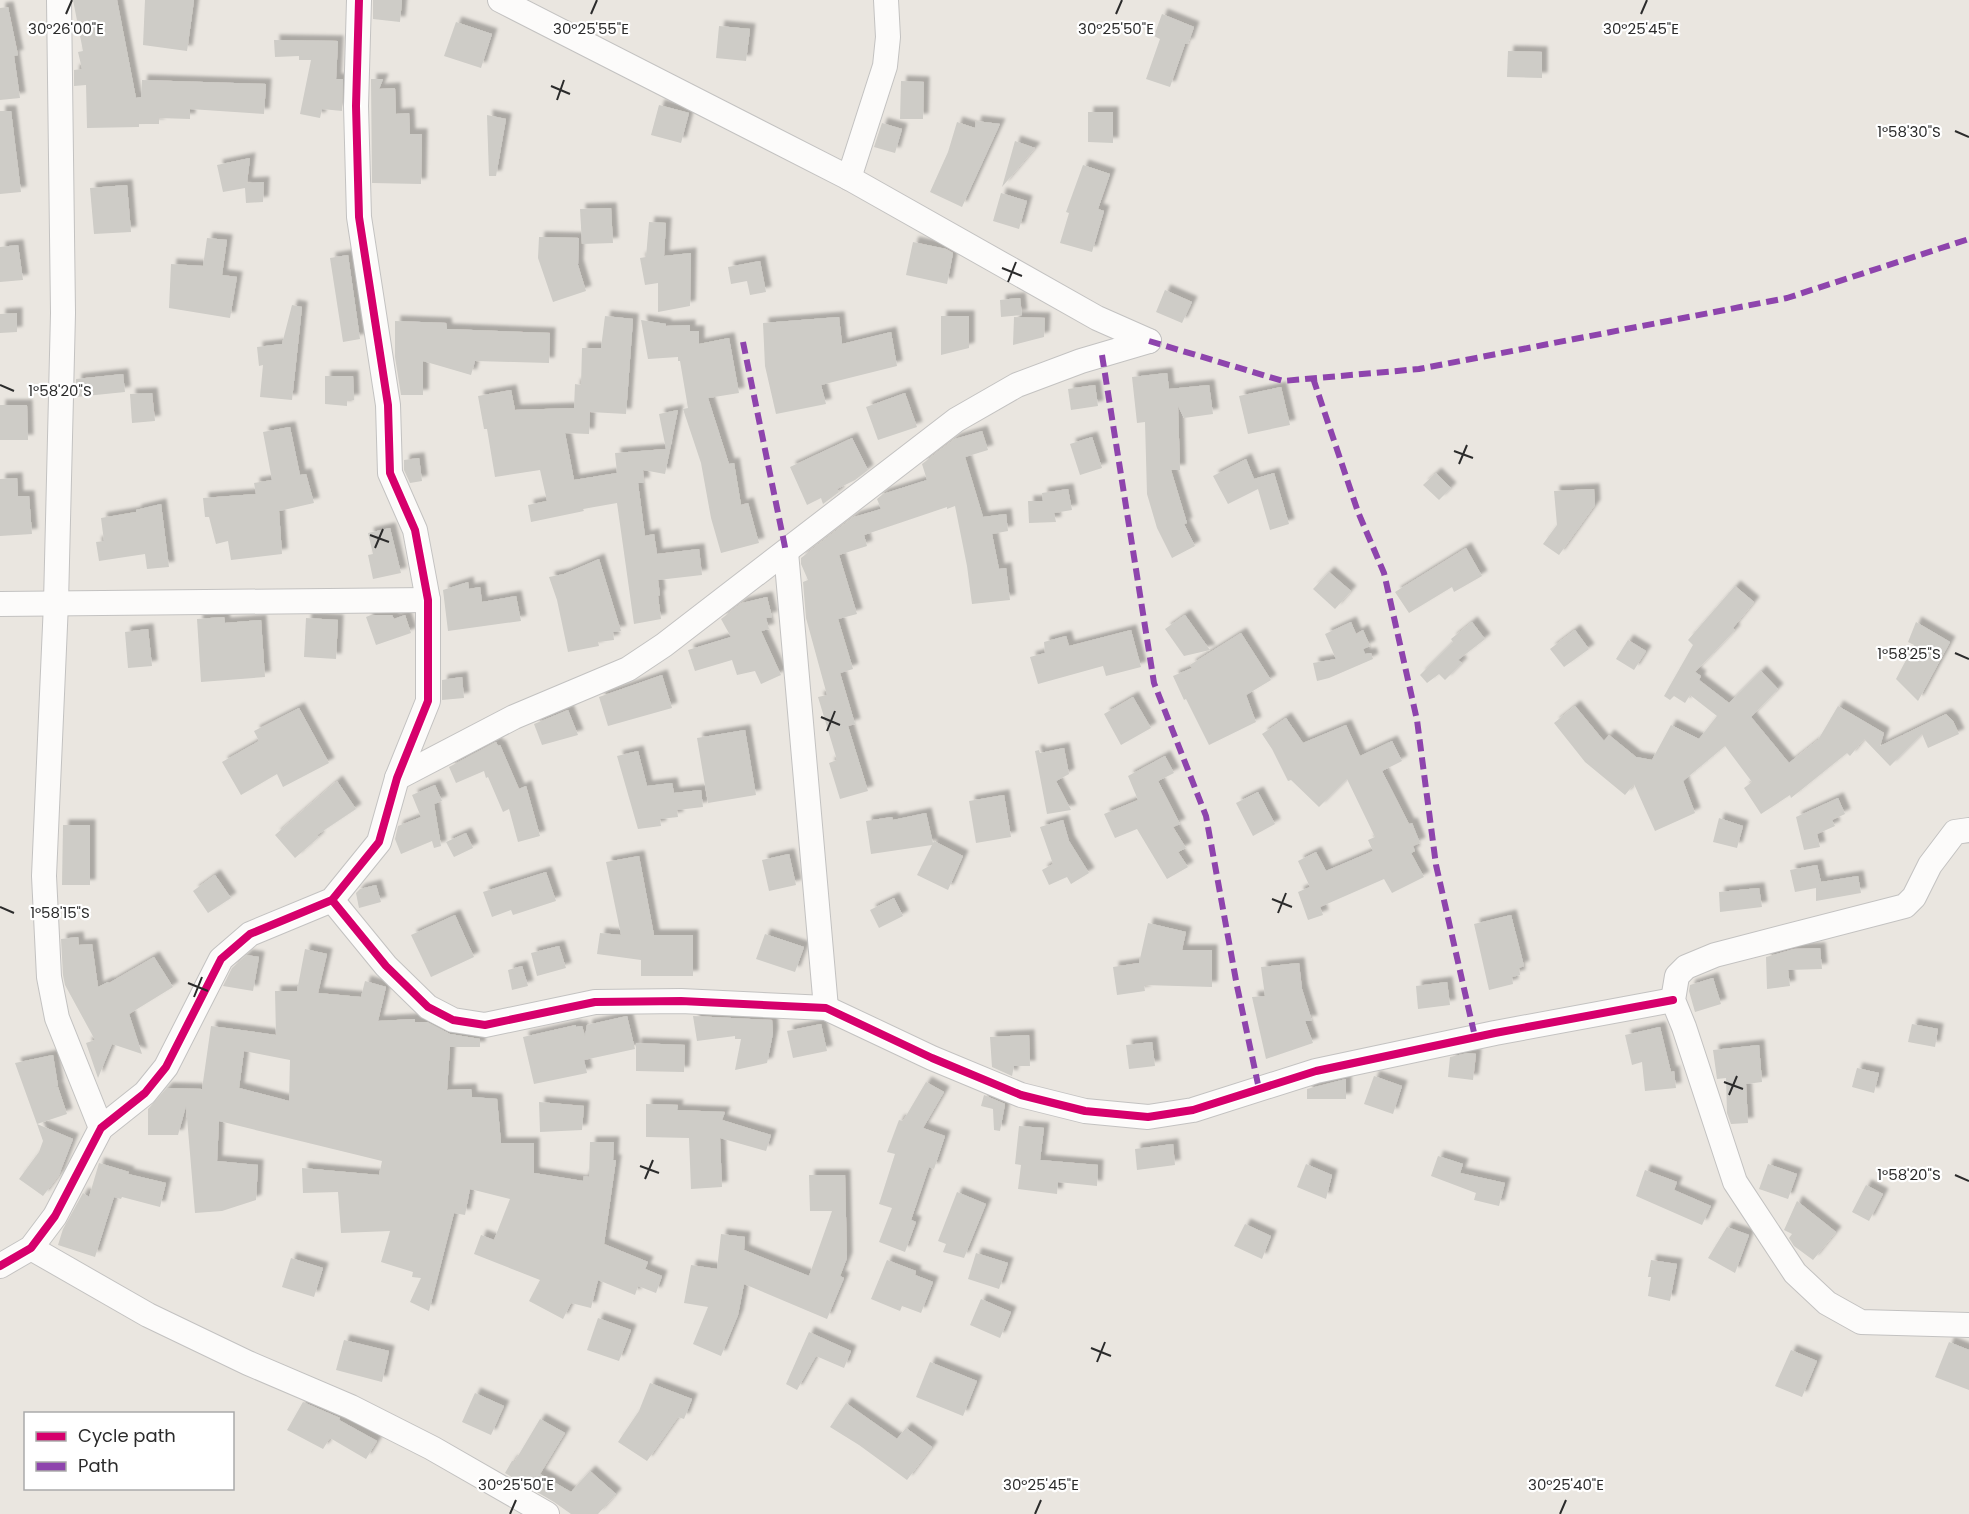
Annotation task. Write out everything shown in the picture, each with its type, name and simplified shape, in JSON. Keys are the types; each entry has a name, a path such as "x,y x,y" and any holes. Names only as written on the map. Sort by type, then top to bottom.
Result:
{"street":[{"path":"59,0 63,313 56,603 44,876 49,977 57,1018 101,1128"},
{"path":"0,1266 31,1248 55,1216 101,1128 145,1093 166,1066 221,959 250,934 332,900 379,842 397,778 428,701 429,600 415,530 390,473 388,405 359,217 356,106 359,0"},
{"path":"849,178 885,66 888,37 886,0"},
{"path":"397,778 514,717 628,669 664,645 956,420 1017,385 1081,361 1149,341 1097,318 849,178 515,4"},
{"path":"786,552 826,1008"},
{"path":"0,604 429,600"},
{"path":"1969,830 1955,832 1930,865 1914,897 1905,906 1706,959 1686,967 1677,976 1673,1000 1735,1182 1795,1273 1827,1303 1861,1322 1969,1325"},
{"path":"332,900 387,966 428,1007 453,1020 485,1025 595,1002 681,1001 826,1008 932,1058 1021,1095 1084,1111 1148,1117 1193,1110 1328,1069 1495,1033 1673,1000"},
{"path":"31,1248 148,1315 248,1363 351,1407 432,1448 547,1514"}],"building":[{"path":"73,0 117,0 136,98 141,97 142,80 266,84 264,114 190,109 190,119 159,118 159,124 139,124 139,127 87,128 86,85 74,86 74,70 82,69 78,52 83,51"},
{"path":"145,0 194,0 187,51 143,45"},
{"path":"373,0 402,0 400,22 373,19"},
{"path":"8,7 18,55 14,56 20,98 0,100 0,8"},
{"path":"1162,14 1194,27 1188,44 1185,44 1170,87 1146,79 1160,39 1154,36"},
{"path":"456,22 492,34 481,68 444,56"},
{"path":"719,26 750,29 746,61 716,58"},
{"path":"274,40 338,41 336,79 343,79 342,111 322,109 320,118 300,114 311,60 299,60 299,56 275,57"},
{"path":"1508,51 1542,52 1542,78 1507,77"},
{"path":"371,79 383,79 379,89 395,88 396,114 409,113 410,134 422,134 421,184 372,183"},
{"path":"901,81 924,82 923,119 900,119"},
{"path":"659,105 689,113 681,143 651,135"},
{"path":"0,111 11,111 21,192 0,194"},
{"path":"1088,112 1113,112 1113,143 1088,142"},
{"path":"487,115 506,119 496,176 489,176"},
{"path":"976,121 1000,124 962,207 930,192 948,152 957,122 975,128"},
{"path":"882,123 902,129 895,153 874,147"},
{"path":"1015,141 1035,148 1002,187"},
{"path":"250,158 247,183 264,182 263,202 246,203 245,188 223,192 217,165"},
{"path":"1083,165 1110,174 1098,209 1104,211 1092,252 1060,243 1069,213 1066,212"},
{"path":"127,185 131,232 94,234 90,188"},
{"path":"1001,193 1027,201 1019,229 993,221"},
{"path":"611,208 613,243 582,244 580,209"},
{"path":"649,222 666,223 664,256 691,253 690,306 658,312 658,283 645,285 640,258 646,257"},
{"path":"539,237 579,238 578,265 586,291 553,302 538,258"},
{"path":"207,238 227,240 222,275 237,277 230,318 169,308 171,264 203,266"},
{"path":"913,242 946,249 953,253 947,284 906,275"},
{"path":"18,245 23,280 0,282 0,247"},
{"path":"348,255 360,339 343,342 330,258"},
{"path":"760,261 766,292 750,295 747,281 731,284 728,267"},
{"path":"1165,290 1192,302 1182,323 1156,312"},
{"path":"1020,298 1022,315 1001,317 1000,300"},
{"path":"292,305 302,307 292,400 260,397 263,365 259,366 257,347 282,344"},
{"path":"17,313 17,332 0,333 0,314"},
{"path":"605,316 633,319 626,414 590,412 589,434 565,433 574,480 617,473 615,453 666,449 659,414 678,410 665,474 643,470 644,483 638,483 645,536 654,534 657,554 699,549 702,575 658,580 661,619 634,624 617,503 531,522 528,505 547,501 540,470 495,477 487,429 484,429 478,396 511,390 515,410 574,408 575,384 581,385 582,348 601,348"},
{"path":"941,316 969,316 969,348 941,355"},
{"path":"839,317 842,344 891,332 897,366 821,385 826,404 776,414 765,366 763,323"},
{"path":"1014,317 1045,318 1044,337 1013,345"},
{"path":"641,320 666,324 666,326 690,325 690,331 699,331 699,344 729,338 739,393 708,398 729,464 734,463 741,505 748,503 759,543 721,553 711,518 701,463 683,409 688,408 680,361 678,357 648,359"},
{"path":"395,321 446,323 447,329 550,333 549,363 475,361 471,375 423,361 423,395 401,395 395,357"},
{"path":"1167,373 1169,389 1209,385 1213,414 1184,418 1178,406 1180,470 1171,470 1187,523 1184,524 1195,546 1172,558 1157,528 1147,494 1145,422 1137,423 1132,377"},
{"path":"123,374 125,392 76,397 76,379"},
{"path":"325,376 353,376 354,400 347,400 347,406 325,404"},
{"path":"1095,385 1098,406 1071,410 1068,389"},
{"path":"1281,387 1290,425 1248,434 1239,396"},
{"path":"152,393 155,421 132,423 130,394"},
{"path":"905,393 917,427 878,440 866,407"},
{"path":"0,405 27,405 28,440 0,440"},
{"path":"290,427 300,475 306,474 314,503 279,511 282,554 231,560 228,541 216,544 209,517 205,517 203,498 256,494 254,483 272,480 263,432"},
{"path":"982,431 988,450 965,457 983,517 1006,514 1008,531 992,534 999,569 1006,568 1010,600 972,604 955,506 864,535 867,546 839,555 857,614 838,619 853,669 840,673 855,724 848,726 868,791 840,799 829,763 837,760 818,697 827,695 806,618 803,582 808,580 801,564 801,558 854,517 881,509 877,499 883,494 927,480 922,464 955,439"},
{"path":"1092,437 1102,468 1080,475 1070,444"},
{"path":"852,438 868,470 837,489 839,492 823,504 821,498 807,505 790,467"},
{"path":"419,458 422,481 410,483 404,470 404,460"},
{"path":"1246,459 1254,479 1274,473 1289,524 1270,530 1258,489 1228,504 1213,476"},
{"path":"1436,473 1451,488 1439,500 1423,485"},
{"path":"17,478 18,496 29,496 32,534 0,536 0,479"},
{"path":"1068,489 1072,510 1054,513 1056,522 1029,523 1028,501 1043,501 1042,493"},
{"path":"1594,489 1595,505 1559,555 1543,544 1557,525 1554,491"},
{"path":"161,504 169,567 147,569 145,554 99,561 96,542 104,541 101,518 136,512 136,510"},
{"path":"390,528 401,573 373,579 368,555 373,554 368,533"},
{"path":"1466,548 1482,576 1454,592 1452,587 1409,613 1395,592"},
{"path":"599,559 621,631 613,632 614,640 598,642 599,646 568,652 557,600 549,577 564,574"},
{"path":"1329,572 1351,591 1335,609 1313,589"},
{"path":"468,582 469,589 480,587 482,602 516,596 521,621 448,631 443,590"},
{"path":"1735,586 1754,602 1733,628 1735,630 1695,672 1701,676 1699,680 1729,703 1761,671 1778,689 1751,717 1789,763 1818,740 1838,706 1884,733 1880,746 1946,714 1953,721 1959,734 1928,748 1922,734 1890,766 1864,739 1850,756 1847,753 1791,798 1790,795 1761,814 1744,788 1752,782 1725,746 1683,781 1695,813 1655,831 1634,784 1625,795 1585,762 1554,723 1575,706 1604,741 1609,735 1636,757 1652,760 1671,725 1699,739 1717,716 1690,695 1685,703 1674,696 1670,700 1664,696 1693,645 1688,640"},
{"path":"767,597 772,617 766,618 769,629 761,631 781,675 761,684 755,671 737,675 732,660 695,671 688,650 731,637 721,619 742,603"},
{"path":"392,615 394,619 405,615 411,633 376,645 366,617"},
{"path":"1185,615 1210,650 1184,656 1165,629"},
{"path":"224,617 225,623 261,620 265,677 201,682 197,619"},
{"path":"306,618 338,620 336,659 304,657"},
{"path":"1351,622 1356,634 1363,630 1370,646 1363,649 1365,654 1371,653 1373,659 1317,681 1313,663 1336,659 1325,634"},
{"path":"1472,622 1485,639 1458,660 1462,663 1445,680 1439,674 1427,683 1420,675 1453,642 1451,639"},
{"path":"1916,622 1950,642 1918,701 1896,679 1914,645 1908,642"},
{"path":"148,629 152,666 128,668 125,632"},
{"path":"1131,630 1141,667 1106,676 1103,666 1038,684 1030,657 1045,653 1044,642 1066,636 1069,646"},
{"path":"1575,630 1589,649 1564,667 1550,649"},
{"path":"1241,633 1271,680 1246,695 1256,722 1209,745 1173,676 1192,668 1190,665"},
{"path":"1628,640 1646,651 1634,670 1616,659"},
{"path":"662,675 672,708 608,726 599,697"},
{"path":"462,677 464,698 442,700 442,680"},
{"path":"1133,697 1151,728 1121,745 1104,714"},
{"path":"299,708 329,763 283,787 277,774 241,795 222,762 259,741 254,731"},
{"path":"568,710 578,735 542,745 534,724"},
{"path":"1286,718 1303,743 1346,725 1360,756 1392,741 1402,761 1382,771 1409,824 1412,823 1420,843 1413,846 1415,851 1411,853 1424,877 1392,893 1384,879 1320,907 1323,915 1308,920 1298,892 1310,887 1298,861 1316,852 1326,871 1373,851 1368,840 1375,837 1347,779 1319,807 1291,780 1288,781 1262,734"},
{"path":"745,730 756,795 708,803 697,738"},
{"path":"496,742 498,746 500,745 519,789 526,786 540,836 518,842 509,809 503,812 484,771 456,783 449,767"},
{"path":"1064,748 1069,774 1056,781 1071,810 1047,814 1035,751 1039,750 1040,753"},
{"path":"638,751 647,786 672,783 674,793 701,790 703,807 677,810 678,817 660,819 661,826 638,829 617,756"},
{"path":"1165,756 1174,773 1158,781 1180,824 1173,827 1186,848 1178,852 1188,867 1167,879 1137,829 1115,838 1104,814 1138,800 1128,776"},
{"path":"337,781 356,809 317,835 319,837 295,858 275,835"},
{"path":"435,785 442,801 434,804 441,846 434,848 432,841 401,854 395,839 398,826 421,817 412,795"},
{"path":"1258,792 1275,824 1253,836 1236,803"},
{"path":"1004,795 1011,837 976,843 969,801"},
{"path":"1838,798 1845,814 1832,820 1835,826 1817,834 1820,847 1804,850 1796,817"},
{"path":"926,813 933,843 934,841 963,856 948,890 917,875 932,845 871,854 866,821 892,817 893,820"},
{"path":"1719,818 1743,826 1737,848 1713,842"},
{"path":"1063,820 1069,841 1089,873 1071,884 1067,877 1049,885 1042,870 1053,864 1040,827"},
{"path":"63,825 90,825 90,885 62,885"},
{"path":"466,833 473,848 454,857 446,842"},
{"path":"789,854 796,885 769,891 762,860"},
{"path":"639,856 654,935 693,935 693,976 641,976 641,960 597,954 600,933 621,935 606,862"},
{"path":"1817,865 1821,882 1858,876 1861,893 1816,901 1816,888 1795,892 1790,870"},
{"path":"546,872 556,901 513,915 511,910 492,917 483,892"},
{"path":"215,875 231,898 208,913 193,891"},
{"path":"376,885 381,902 359,908 356,893 360,889"},
{"path":"1759,888 1762,907 1720,912 1719,892"},
{"path":"894,898 903,916 879,928 870,910"},
{"path":"455,915 474,957 431,977 411,935"},
{"path":"1511,915 1524,966 1519,968 1520,975 1512,977 1513,984 1489,990 1474,924"},
{"path":"1148,923 1186,932 1182,950 1212,950 1212,987 1144,985 1145,991 1117,995 1113,967 1139,963"},
{"path":"765,934 804,947 795,972 756,959"},
{"path":"78,937 79,945 92,944 98,987 154,957 173,987 129,1014 142,1054 112,1044 98,1078 86,1043 95,1040 65,985 63,975 61,939"},
{"path":"559,946 566,968 537,976 531,953"},
{"path":"1820,948 1822,969 1788,970 1790,986 1767,989 1766,957 1794,949"},
{"path":"305,949 327,954 318,993 361,997 365,981 386,987 378,1021 415,1019 415,1022 427,1022 450,1034 480,1039 480,1047 450,1047 447,1090 471,1089 472,1097 497,1099 501,1143 534,1143 534,1173 583,1181 584,1176 589,1177 590,1142 614,1142 613,1160 616,1160 604,1244 648,1262 645,1269 662,1276 656,1293 638,1286 635,1295 598,1280 591,1308 571,1303 563,1319 529,1301 540,1280 474,1254 481,1235 494,1240 510,1199 470,1189 465,1215 454,1213 429,1311 410,1302 421,1278 412,1277 413,1272 381,1262 390,1231 341,1233 338,1192 303,1193 302,1168 379,1175 382,1161 219,1121 217,1161 258,1165 256,1200 222,1211 195,1213 186,1106 178,1135 148,1135 148,1109 167,1088 202,1089 211,1026 276,1035 275,991 297,991","holes":["244,1051 290,1060 289,1101 239,1088"]},
{"path":"247,955 259,957 253,991 223,986 232,968"},
{"path":"1299,963 1302,989 1312,1021 1305,1021 1313,1043 1266,1059 1252,997 1265,996 1261,967"},
{"path":"522,966 528,986 512,990 508,970"},
{"path":"1713,978 1721,1004 1695,1012 1689,991 1690,985"},
{"path":"1447,982 1450,1005 1418,1009 1416,986"},
{"path":"627,1016 635,1049 584,1060 587,1073 534,1084 523,1037 576,1025 576,1027 582,1026 585,1036 587,1025"},
{"path":"693,1016 772,1020 773,1033 767,1063 735,1070 741,1039 735,1039 735,1036 697,1041"},
{"path":"821,1024 827,1051 793,1058 787,1031"},
{"path":"1912,1024 1938,1029 1935,1047 1908,1042"},
{"path":"1660,1027 1671,1072 1674,1071 1676,1088 1645,1091 1642,1062 1632,1065 1625,1035"},
{"path":"1029,1035 1030,1066 1014,1066 1012,1076 992,1067 990,1037"},
{"path":"1152,1042 1155,1066 1129,1069 1126,1045"},
{"path":"636,1043 685,1045 684,1072 636,1071"},
{"path":"1759,1045 1762,1082 1746,1084 1748,1123 1731,1124 1727,1113 1726,1078 1717,1079 1713,1050"},
{"path":"1468,1053 1476,1054 1473,1080 1448,1077 1450,1057"},
{"path":"53,1055 58,1086 55,1087 58,1087 67,1114 37,1124 15,1063"},
{"path":"1857,1068 1879,1073 1874,1093 1852,1087"},
{"path":"1374,1076 1402,1086 1393,1114 1364,1104"},
{"path":"1346,1079 1346,1099 1307,1099 1307,1089"},
{"path":"926,1082 944,1092 923,1128 945,1136 934,1169 929,1167 911,1220 916,1222 905,1252 879,1242 892,1208 879,1204 895,1154 887,1152 899,1120 903,1121"},
{"path":"984,1095 1005,1104 1000,1131 994,1130 993,1109 981,1106"},
{"path":"539,1102 584,1106 582,1130 540,1132"},
{"path":"646,1104 678,1105 677,1110 725,1112 722,1120 771,1135 766,1151 720,1138 722,1187 691,1189 689,1138 646,1137"},
{"path":"37,1124 73,1139 59,1175 43,1196 19,1179 39,1152 43,1141"},
{"path":"1019,1126 1044,1128 1040,1160 1098,1165 1097,1186 1058,1182 1057,1194 1018,1189 1021,1165 1015,1164"},
{"path":"1173,1144 1175,1165 1137,1170 1135,1149"},
{"path":"1438,1156 1463,1164 1460,1173 1505,1183 1499,1206 1474,1200 1476,1193 1431,1176"},
{"path":"99,1163 129,1172 128,1174 166,1183 160,1207 114,1197 95,1257 58,1245 63,1229 83,1193 89,1197"},
{"path":"1306,1164 1332,1175 1326,1199 1297,1187"},
{"path":"1768,1164 1797,1174 1788,1199 1759,1189"},
{"path":"1645,1170 1677,1182 1674,1190 1711,1206 1702,1225 1636,1196"},
{"path":"809,1175 845,1175 847,1258 840,1276 844,1278 827,1319 744,1284 738,1315 721,1356 693,1344 708,1307 684,1303 691,1265 717,1269 721,1234 745,1237 744,1250 809,1276 832,1211 810,1211"},
{"path":"1866,1185 1883,1194 1869,1221 1852,1212"},
{"path":"957,1192 986,1204 964,1258 943,1252 946,1244 938,1241"},
{"path":"1797,1201 1836,1232 1813,1260 1794,1246 1789,1238 1792,1234 1784,1230"},
{"path":"1245,1224 1271,1236 1262,1259 1234,1246"},
{"path":"1727,1227 1749,1235 1735,1273 1708,1258"},
{"path":"976,1253 1008,1263 999,1289 968,1279"},
{"path":"291,1258 323,1268 314,1297 282,1287"},
{"path":"887,1260 916,1271 915,1275 933,1282 921,1313 902,1306 900,1311 871,1299"},
{"path":"1651,1260 1677,1264 1670,1301 1648,1296"},
{"path":"981,1299 1011,1312 1000,1338 970,1325"},
{"path":"598,1318 631,1330 619,1361 587,1350"},
{"path":"809,1332 851,1351 844,1368 816,1356 797,1390 786,1384"},
{"path":"344,1340 389,1351 382,1382 336,1370"},
{"path":"1949,1342 1969,1350 1969,1390 1935,1377"},
{"path":"1791,1350 1817,1361 1802,1397 1775,1386"},
{"path":"930,1362 977,1381 963,1416 916,1397"},
{"path":"650,1383 692,1399 684,1419 678,1417 647,1461 618,1442 639,1411"},
{"path":"475,1393 504,1406 491,1435 462,1422"},
{"path":"303,1402 340,1418 339,1420 377,1441 366,1459 330,1438 323,1449 287,1430"},
{"path":"846,1403 897,1439 906,1428 932,1447 907,1480 830,1427"},
{"path":"540,1419 565,1433 540,1474 571,1492 590,1471 616,1494 598,1514 571,1514 505,1473 512,1461 515,1461"}],"marked path":[{"path":"1149,341 1283,381 1419,369 1787,298 1969,239"},
{"path":"743,342 786,552"},
{"path":"1102,355 1154,683 1206,816 1237,986 1259,1089"},
{"path":"1313,378 1358,512 1384,573 1417,720 1436,865 1475,1037"}],"cycle path":[{"path":"0,1266 31,1248 55,1216 101,1128 145,1093 166,1067 221,959 250,934 332,900 379,842 397,778 428,701 428,600 415,530 390,473 388,405 359,217 356,106 359,0"},
{"path":"332,900 386,966 428,1007 453,1020 485,1025 595,1002 681,1001 826,1008 932,1058 1021,1095 1085,1111 1148,1117 1193,1110 1316,1071 1495,1033 1673,1000"}]}
